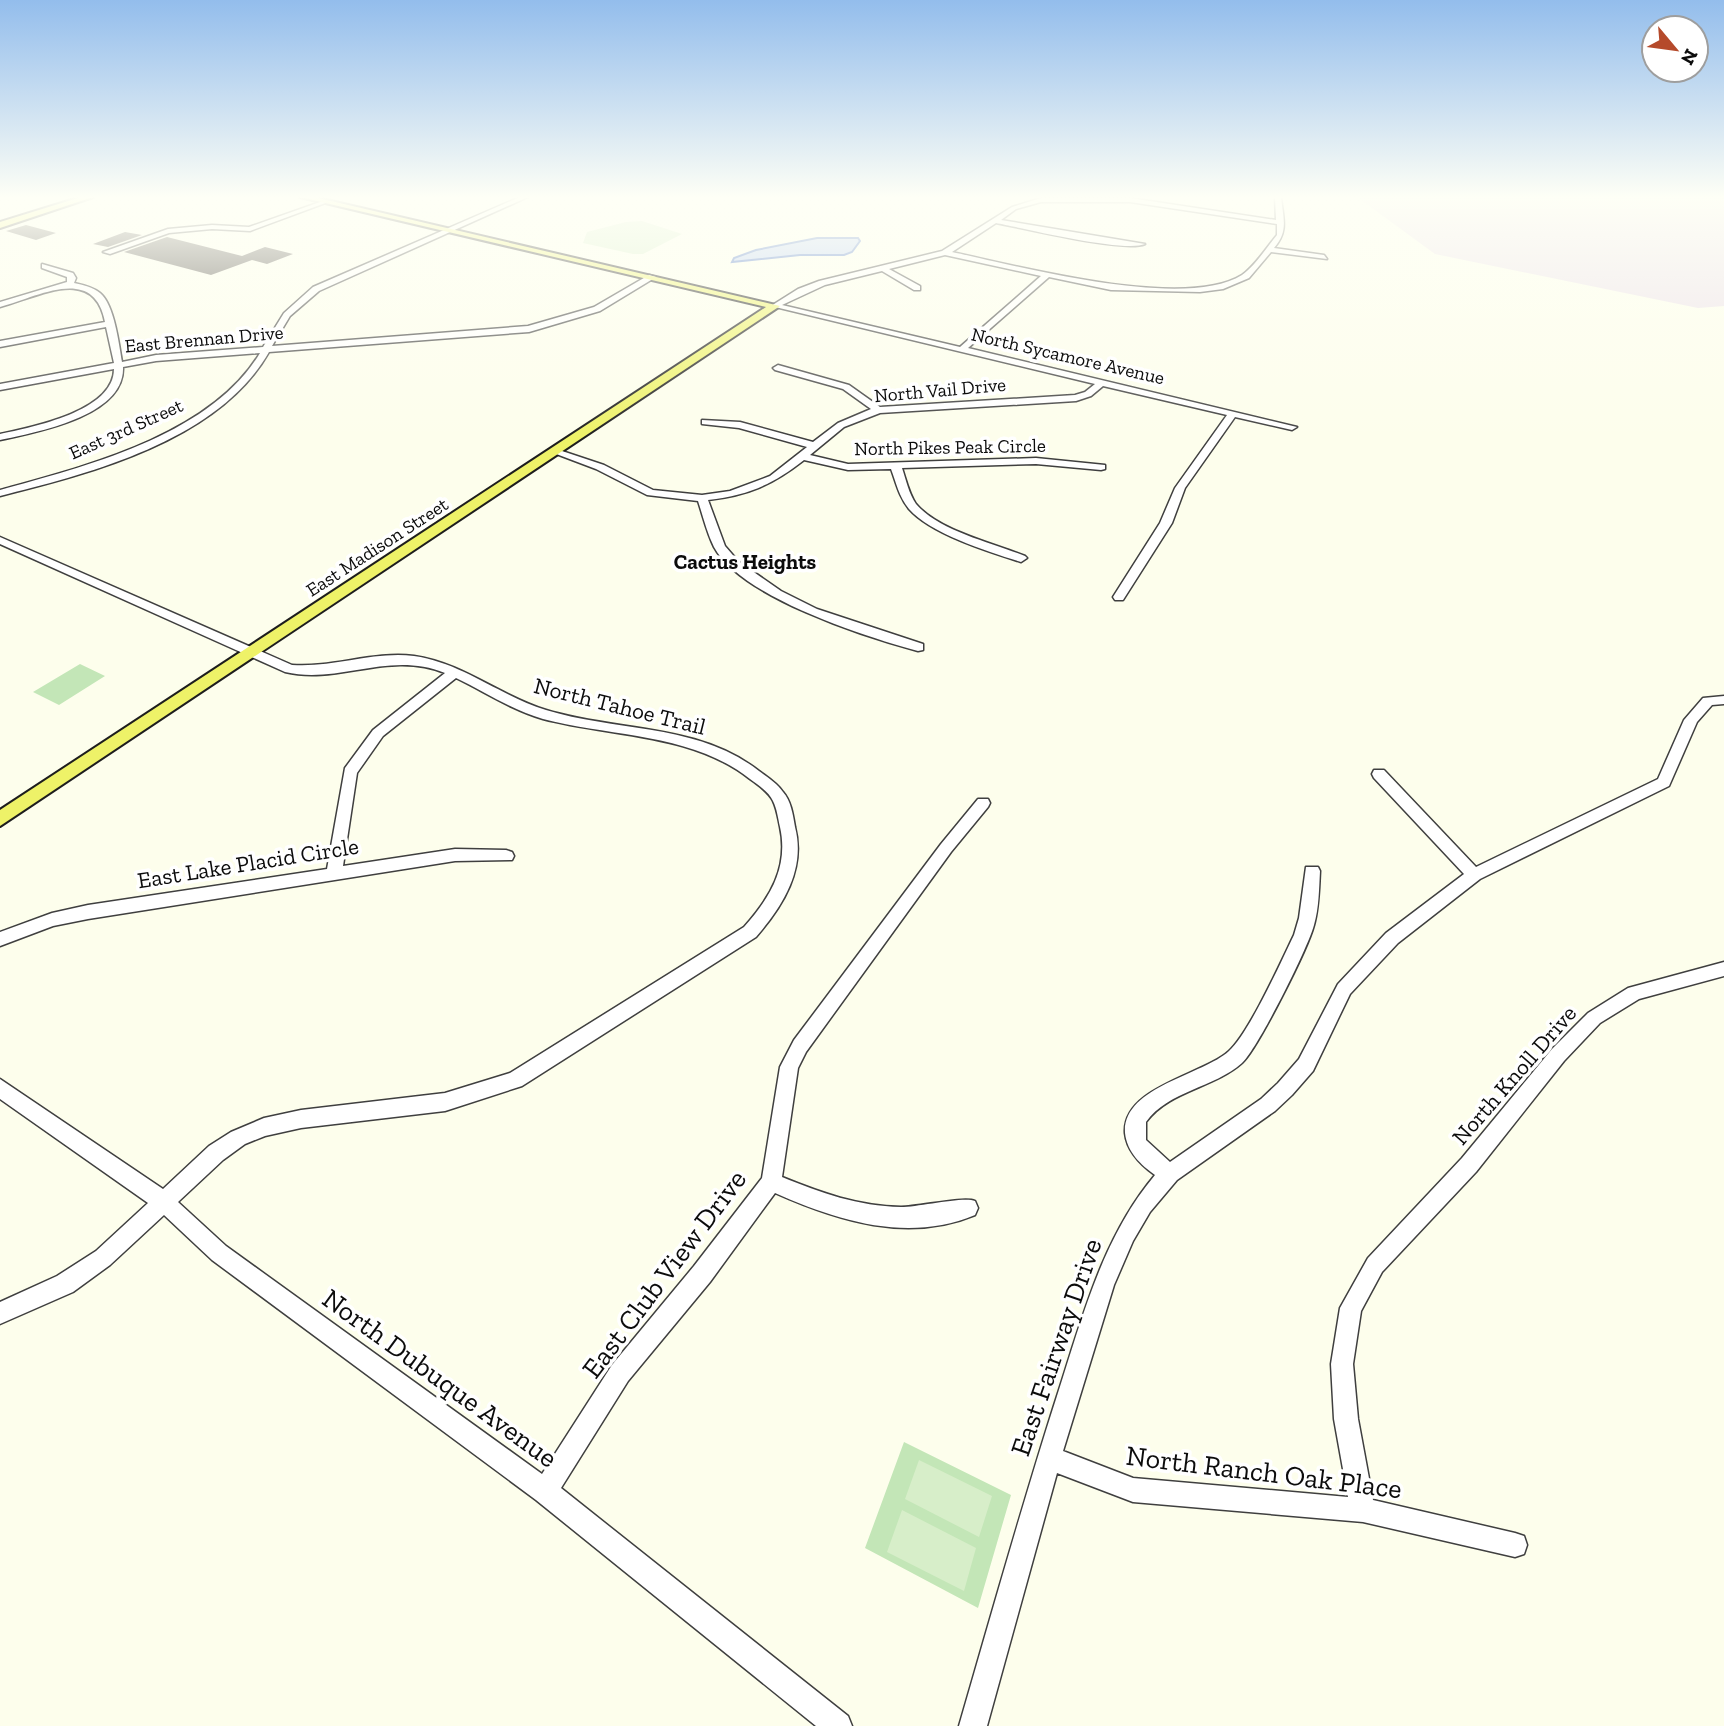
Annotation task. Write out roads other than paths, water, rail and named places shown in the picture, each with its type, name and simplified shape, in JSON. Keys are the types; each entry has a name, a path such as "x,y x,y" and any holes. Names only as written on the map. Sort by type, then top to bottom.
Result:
{"main road":[{"name":"North Sycamore Avenue","path":"654,278 775,306"},
{"name":"East Madison Street","path":"0,820 775,306"}],"street":[{"path":"70,284 72,278"},
{"name":"East 3rd Street","path":"0,493 96,464 201,415 242,384 287,313 306,295 339,278"},
{"name":"East Brennan Drive","path":"0,387 156,358 528,330 591,312 651,278"},
{"path":"775,306 801,291 846,278"},
{"path":"899,278 917,288"},
{"path":"962,349 1044,278"},
{"path":"1061,278 1123,289 1200,290 1220,287 1243,278"},
{"path":"0,305 70,284 103,299 108,308 118,378 115,386 95,404 60,421 0,437"},
{"name":"North Sycamore Avenue","path":"775,306 1292,427"},
{"path":"0,344 110,324"},
{"path":"778,368 846,387 878,410"},
{"name":"North Vail Drive","path":"556,452 600,467 651,493 702,498 732,494 761,484 784,471 841,425 878,410 923,405 1068,399 1088,394 1102,382"},
{"path":"1119,597 1166,523 1180,488 1233,413"},
{"path":"705,422 740,425 814,446"},
{"name":"North Pikes Peak Circle","path":"802,456 848,467 1035,461 1101,467"},
{"path":"896,467 907,497 925,517 940,526 1021,558"},
{"path":"702,498 720,547 734,563 777,594 801,608 918,647"},
{"name":"North Tahoe Trail","path":"0,1313 65,1284 111,1251 216,1153 239,1138 264,1127 301,1119 445,1102 515,1080 730,947 765,916 790,868 793,849 778,796 756,774 724,757 669,738 542,714 431,663 396,659 302,671 280,666 3,543"},
{"path":"334,872 350,772 378,733 454,673"},
{"name":"East Fairway Drive","path":"973,1726 1049,1458 1104,1283 1137,1215 1170,1173 1268,1105 1306,1065 1344,989 1372,956 1474,875 1664,782 1691,720 1708,701 1724,701"},
{"path":"1379,774 1474,875"},
{"name":"East Club View Drive","path":"545,1491 620,1373 702,1275 771,1182 789,1067 800,1046 946,848 983,803"},
{"name":"East Lake Placid Circle","path":"0,939 79,913 456,855 506,856"},
{"path":"1170,1173 1152,1163 1141,1151 1136,1138 1137,1117 1151,1102 1237,1055 1251,1035 1306,927 1312,871"},
{"name":"North Knoll Drive","path":"1363,1510 1346,1419 1342,1364 1351,1308 1375,1265 1469,1165 1558,1055 1594,1018 1634,993 1724,969"},
{"name":"North Dubuque Avenue","path":"0,1088 164,1202 219,1253 545,1491 838,1726"},
{"path":"771,1182 831,1207 864,1214 888,1217 946,1215 968,1208"},
{"name":"North Ranch Oak Place","path":"1049,1458 1133,1490 1363,1510 1515,1545"}],"district":[{"name":"Cactus Heights","path":"745,561"}]}
